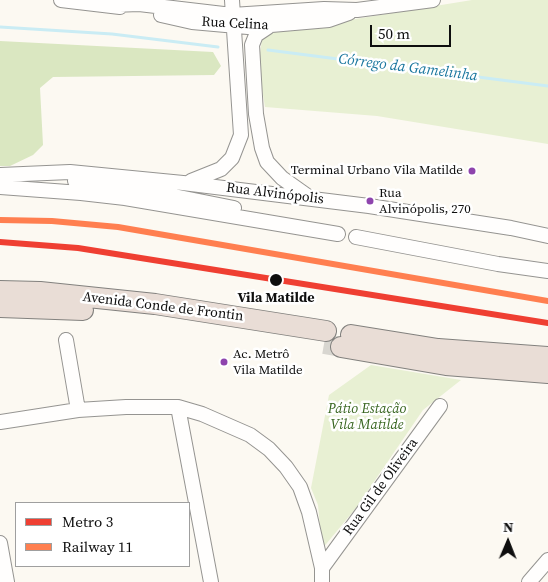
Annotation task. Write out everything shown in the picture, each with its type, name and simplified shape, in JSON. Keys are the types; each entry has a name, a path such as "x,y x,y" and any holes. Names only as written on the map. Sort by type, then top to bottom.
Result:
{"highway":[{"name":"Avenida Conde de Frontin","path":"0,291 40,292 155,304 334,339 446,364 548,373"},
{"name":"Avenida Conde de Frontin","path":"0,307 111,312 230,328 334,339 548,357"}],"street":[{"name":"Rua Celina","path":"62,0 113,5 192,22 233,21 324,9 357,10 432,0"},
{"path":"183,183 210,175 221,169 232,158 241,135 232,0"},
{"name":"Rua Celina","path":"233,21 268,27 329,20 357,10"},
{"path":"268,27 256,35 252,45 256,114 262,148 267,162 282,178 308,197"},
{"name":"Rua Alvinópolis","path":"4,175 70,172 308,197 511,228 548,236"},
{"path":"4,175 93,184 218,203 282,224"},
{"name":"Rua Alvinópolis","path":"0,187 90,194 338,234"},
{"path":"356,237 498,264 548,271"},
{"path":"66,340 78,410"},
{"name":"Rua Gil de Oliveira","path":"322,575 440,406"},
{"path":"0,422 78,410 126,407 178,408 202,414 250,435 269,449 286,467 300,487 309,512 322,575"},
{"path":"178,408 211,582"},
{"path":"0,543 7,582"},
{"path":"529,582 548,560"}],"green space":[{"path":"472,0 548,0 548,144 377,116 265,107 258,65 263,34"},
{"path":"0,41 213,52 221,66 214,75 53,77 40,88 43,145 33,155 10,166 0,166"},
{"name":"Pátio Estação Vila Matilde","path":"371,365 461,380 423,410 356,508 322,549 318,505 311,488 329,395"}],"waterway":[{"name":"Córrego da Gamelinha","path":"0,27 112,34 218,47"},
{"name":"Córrego da Gamelinha","path":"268,50 548,86"}],"tunnel":[{"path":"324,344 341,347"}],"metro line":[{"name":"3","path":"0,242 78,248 548,323"}],"rail line":[{"name":"11","path":"0,220 52,221 118,227 548,301"}],"place":[{"name":"Terminal Urbano Vila Matilde","path":"472,171"},
{"name":"Rua Alvinópolis, 270","path":"370,201"},
{"name":"Vila Matilde","path":"276,280"},
{"name":"Ac. Metrô Vila Matilde","path":"224,362"}]}
